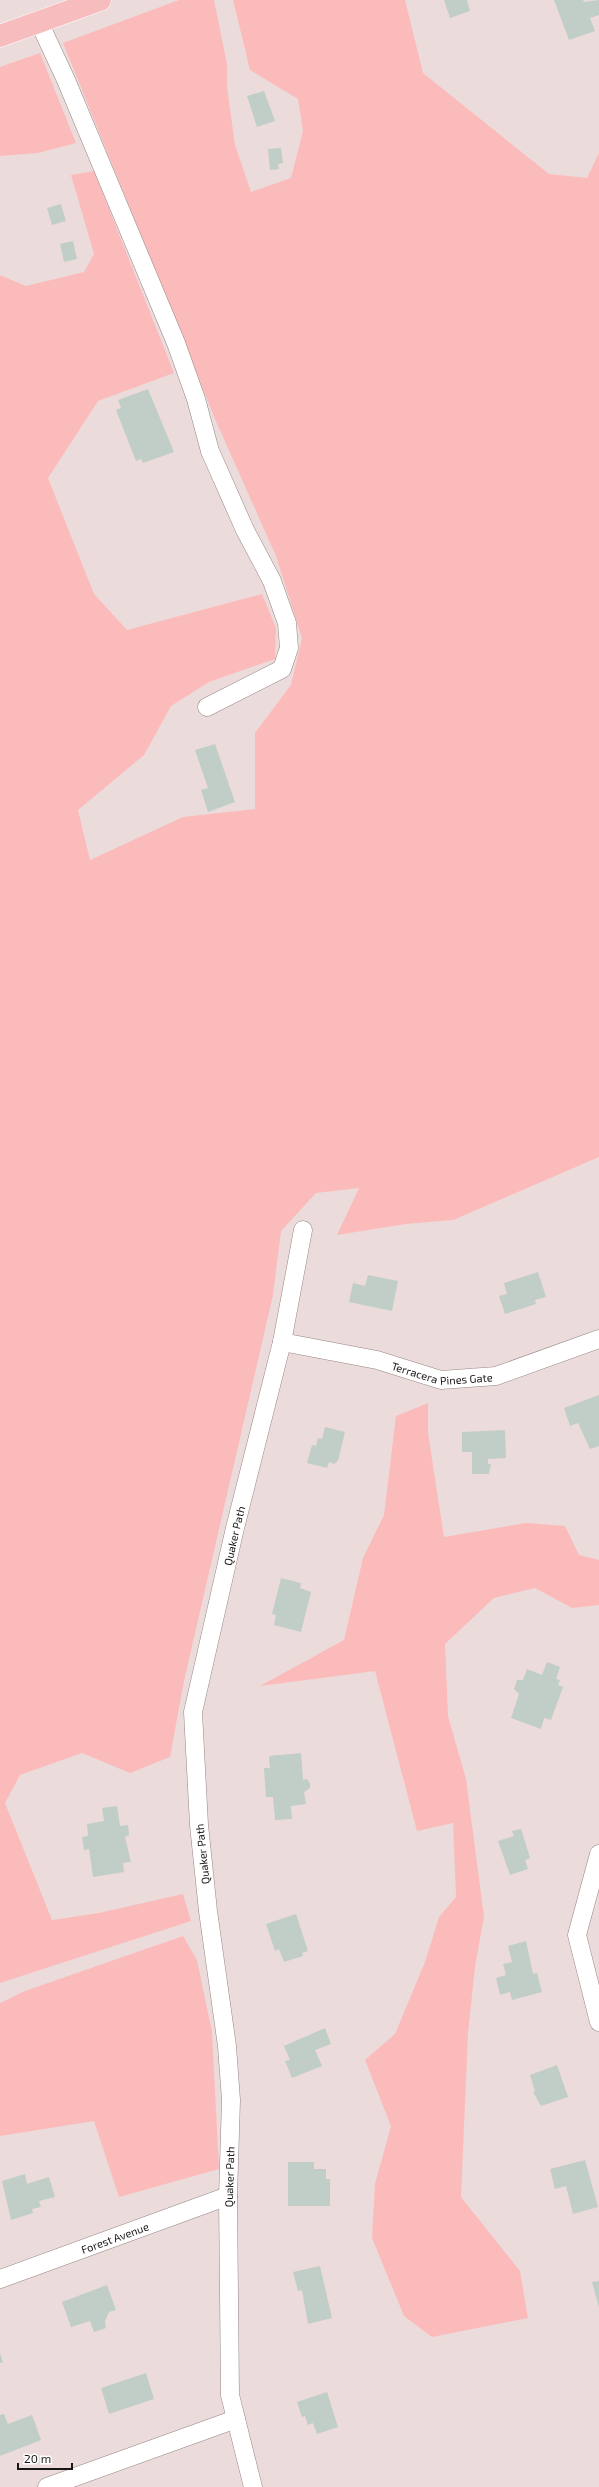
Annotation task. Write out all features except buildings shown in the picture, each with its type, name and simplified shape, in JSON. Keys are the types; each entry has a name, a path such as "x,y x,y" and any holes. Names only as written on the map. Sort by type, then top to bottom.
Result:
{"main road":[{"path":"0,36 100,0"}],"street":[{"path":"39,22 66,80 176,343 196,400 210,451 245,530 272,581 287,623 289,648 282,669 207,707"},
{"name":"Quaker Path","path":"253,2487 230,2395 228,2196 231,2100 227,2046 208,1911 199,1825 194,1712 235,1528 282,1342 303,1230"},
{"name":"Terracera Pines Gate","path":"282,1342 377,1360 441,1380 496,1376 599,1339"},
{"path":"599,1857 577,1935 599,2022"},
{"name":"Forest Avenue","path":"0,2279 228,2196"},
{"path":"47,2487 236,2419"}],"shaded area":[{"path":"179,0 214,0 227,64 227,87 235,145 251,192 291,178 303,131 298,99 250,70 233,0 405,0 423,73 549,174 587,178 599,153 599,1157 453,1220 406,1224 337,1235 359,1188 316,1193 281,1231 273,1295 184,1681 170,1757 130,1773 82,1753 20,1775 5,1803 52,1920 99,1913 183,1894 191,1921 0,1983 0,275 26,286 84,272 94,254 71,175 94,171 174,373 98,401 48,478 94,594 127,630 262,594 276,628 275,659 209,682 171,706 144,755 78,810 90,860 183,817 255,809 255,733 291,685 302,638 276,556 215,419 63,43"},
{"path":"40,53 76,143 38,153 0,156 0,67"},
{"path":"428,1403 428,1433 444,1537 526,1523 565,1526 579,1555 599,1560 599,1605 572,1608 535,1588 494,1598 445,1644 448,1716 466,1779 484,1917 475,1967 468,2033 461,2197 520,2271 528,2318 432,2337 404,2316 372,2238 375,2184 391,2126 365,2060 395,2034 425,1962 439,1917 456,1897 453,1823 417,1831 375,1671 260,1686 344,1640 363,1558 384,1515 396,1416"},
{"path":"183,1936 197,1960 212,2032 219,2169 119,2197 94,2121 0,2136 0,2003 25,1991"}]}
